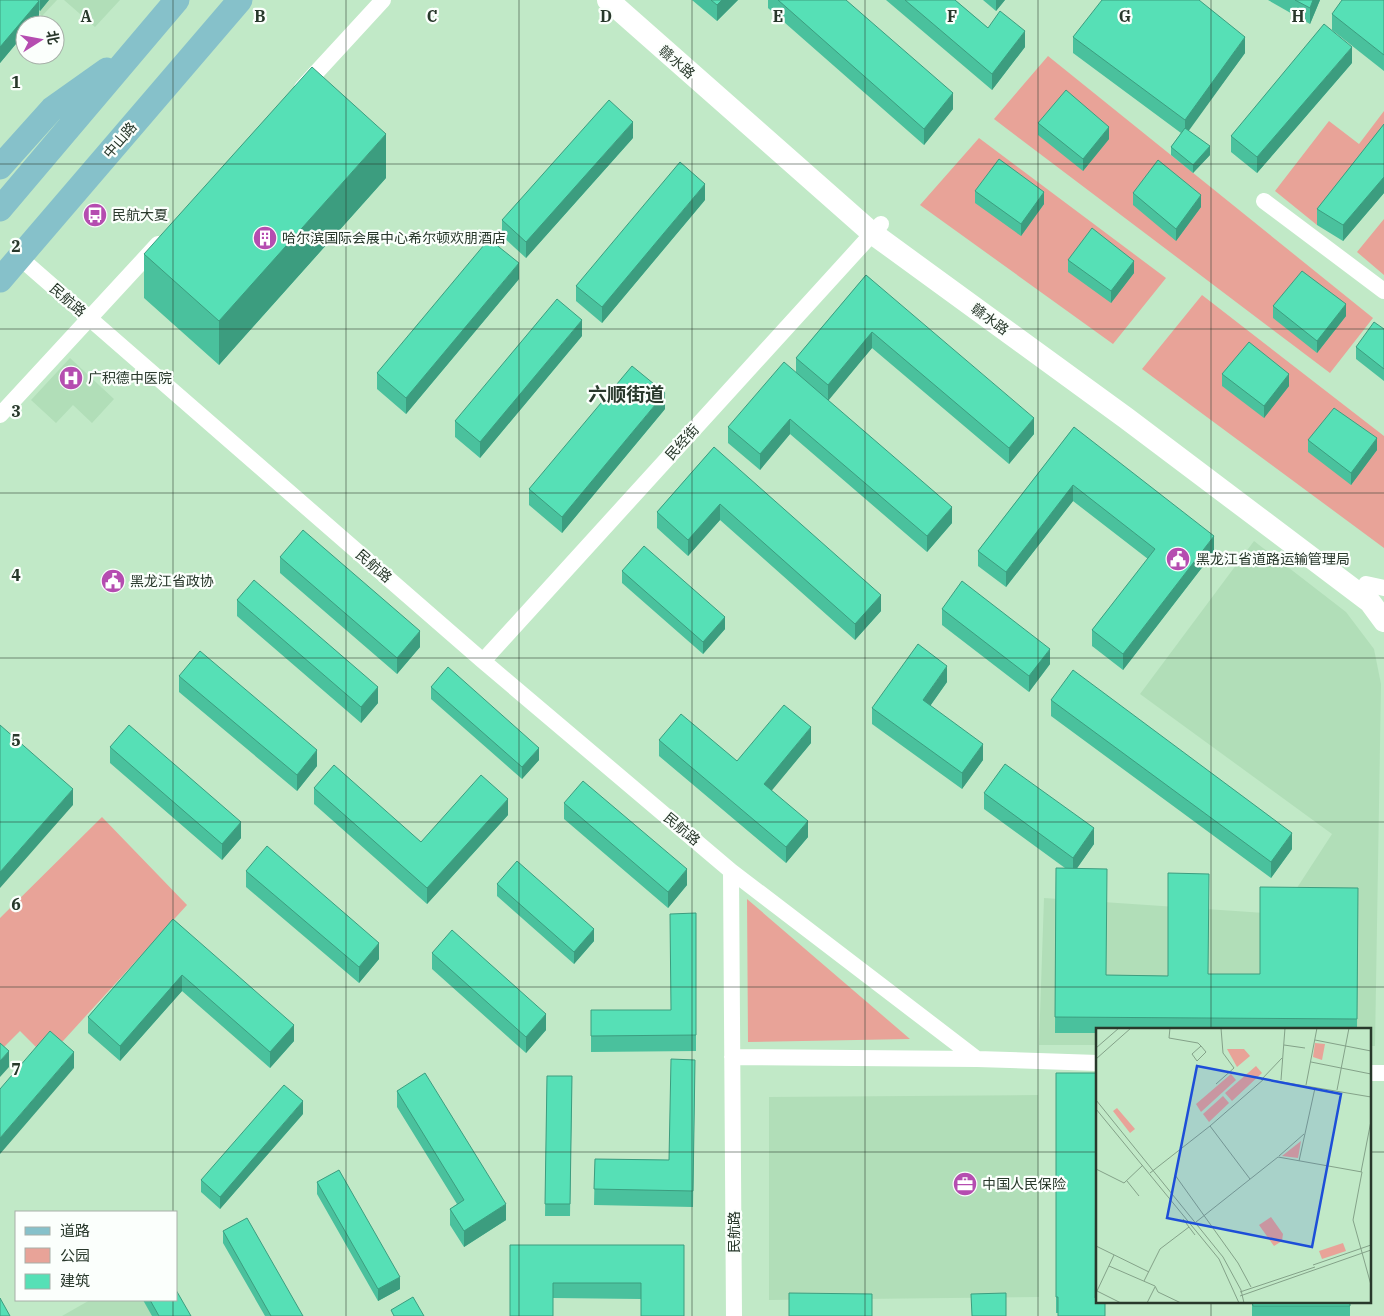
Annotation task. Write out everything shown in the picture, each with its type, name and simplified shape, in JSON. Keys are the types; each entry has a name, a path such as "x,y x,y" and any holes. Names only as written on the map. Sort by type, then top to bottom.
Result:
{"main road":[{"path":"0,209 177,0"},
{"name":"中山路","path":"0,280 240,0"},
{"name":"赣水路","path":"608,0 876,229 1370,602 1384,621"},
{"name":"赣水路","path":"627,0 876,229 1375,586 1384,602"},
{"path":"0,167 52,109 134,51"}],"street":[{"path":"290,101 384,0"},
{"path":"1264,201 1384,291"},
{"name":"民经街","path":"483,661 876,229"},
{"path":"0,415 170,232"},
{"name":"民航路","path":"19,257 483,661 731,871 976,1058"},
{"name":"民航路","path":"731,871 734,1316"},
{"path":"732,1057 976,1058 1096,1063"}],"shaded area":[{"path":"25,0 57,0 43,15"},
{"path":"64,0 120,0 95,27"},
{"name":"广积德中医院","path":"70,358 114,399 92,423 73,405 56,423 31,400"},
{"path":"1254,541 1346,612 1374,649 1381,684 1375,1046 1372,1046 1372,1028 1096,1028 1096,1045 1039,1045 1044,898 1280,914 1332,834 1140,694"},
{"path":"1038,1095 1039,1297 769,1300 769,1097"},
{"path":"88,1301 177,1301 187,1316 62,1316"}],"green space":[{"path":"1048,56 1373,318 1330,373 994,119"},
{"path":"1384,111 1384,140 1317,225 1275,191 1329,121 1359,144"},
{"path":"979,138 1166,278 1113,344 920,205"},
{"path":"1384,219 1384,275 1357,252"},
{"path":"1202,295 1384,436 1384,548 1142,369"},
{"path":"102,817 187,905 63,1041 36,1047 20,1031 3,1048 0,1045 0,918"},
{"path":"747,899 910,1039 748,1042"}],"building":[{"path":"0,0 39,1 27,15 15,15 15,29 0,47"},
{"path":"711,0 722,0 717,5"},
{"path":"778,0 846,0 953,93 924,129"},
{"path":"905,0 955,0 988,28 1000,11 1025,31 992,74"},
{"path":"1102,0 1199,0 1245,37 1185,120 1073,37"},
{"path":"1295,0 1313,0 1310,8"},
{"path":"1342,0 1384,0 1384,55 1332,14"},
{"path":"1324,24 1352,47 1257,157 1231,136"},
{"name":"哈尔滨国际会展中心希尔顿欢朋酒店","path":"312,67 386,134 219,321 144,254"},
{"path":"1066,90 1109,127 1083,159 1038,123"},
{"path":"609,100 633,122 526,242 502,220"},
{"path":"1384,124 1384,177 1343,225 1317,209"},
{"path":"1185,128 1210,146 1193,165 1171,147"},
{"path":"999,159 1044,192 1021,224 975,191"},
{"path":"1158,160 1201,195 1176,229 1133,193"},
{"path":"680,162 705,184 602,307 576,286"},
{"path":"1092,228 1134,261 1111,291 1068,260"},
{"path":"489,239 519,263 406,398 377,373"},
{"path":"1302,271 1346,304 1317,341 1273,306"},
{"path":"866,275 1034,418 1009,448 872,332 828,385 796,358"},
{"path":"557,299 582,320 480,442 455,421"},
{"path":"1374,322 1384,329 1384,369 1356,347"},
{"path":"1249,342 1289,374 1264,406 1222,374"},
{"path":"784,362 952,507 927,536 790,419 760,454 728,427"},
{"path":"632,366 665,393 562,517 529,489"},
{"path":"1334,408 1377,438 1351,473 1308,440"},
{"name":"黑龙江省道路运输管理局","path":"1074,427 1214,536 1123,654 1092,630 1155,549 1073,485 1006,572 978,551"},
{"path":"714,447 881,595 855,624 720,504 688,540 657,512"},
{"path":"303,530 420,631 397,658 280,557"},
{"path":"644,546 725,617 703,642 622,571"},
{"path":"254,580 378,687 361,707 237,600"},
{"path":"962,581 1050,649 1029,676 942,609"},
{"path":"918,644 947,666 923,700 983,744 962,773 872,708"},
{"path":"200,651 317,750 297,775 179,676"},
{"path":"448,667 539,748 522,767 431,687"},
{"path":"1073,670 1292,833 1271,862 1051,700"},
{"path":"784,705 811,727 764,784 808,821 786,847 659,740 681,714 737,761"},
{"path":"0,725 73,789 0,872"},
{"path":"129,725 241,822 222,844 110,747"},
{"path":"1005,764 1094,828 1073,858 984,793"},
{"path":"334,765 421,842 481,775 508,799 427,888 314,788"},
{"path":"583,781 687,869 668,892 564,803"},
{"path":"267,846 379,943 359,967 246,871"},
{"path":"517,861 594,929 574,952 497,884"},
{"path":"1056,868 1107,869 1106,975 1168,976 1168,873 1209,874 1208,974 1260,974 1260,887 1358,888 1357,1019 1055,1017"},
{"path":"696,913 696,1035 591,1036 591,1010 671,1010 670,914"},
{"path":"173,919 294,1025 270,1052 182,975 120,1046 88,1017"},
{"path":"452,930 546,1014 526,1037 432,953"},
{"path":"50,1031 74,1052 0,1138 0,1089"},
{"path":"0,1043 9,1051 0,1061"},
{"path":"671,1059 695,1060 693,1191 594,1189 595,1159 669,1160"},
{"path":"425,1073 506,1204 464,1231 450,1209 464,1200 397,1091"},
{"path":"1056,1073 1096,1073 1095,1298 1096,1304 1105,1304 1105,1316 1058,1316 1058,1297 1056,1297"},
{"path":"547,1076 572,1076 570,1204 545,1204"},
{"path":"284,1085 303,1101 220,1197 201,1180"},
{"path":"339,1170 400,1277 378,1289 317,1182"},
{"path":"247,1218 303,1316 271,1316 223,1231"},
{"path":"510,1245 684,1245 684,1316 641,1316 641,1283 553,1283 553,1316 510,1316"},
{"path":"178,1293 191,1316 159,1316 151,1301 178,1301"},
{"path":"789,1293 872,1294 872,1316 789,1316"},
{"path":"1006,1293 1006,1316 972,1316 971,1294"},
{"path":"413,1297 424,1316 394,1316 391,1310"},
{"path":"0,1298 10,1316 0,1316"},
{"path":"1252,1304 1350,1304 1350,1306 1253,1306"}],"place":[{"name":"民航大夏","path":"95,215"},
{"name":"哈尔滨国际会展中心希尔顿欢朋酒店","path":"265,238"},
{"name":"广积德中医院","path":"71,378"},
{"name":"黑龙江省道路运输管理局","path":"1178,559"},
{"name":"黑龙江省政协","path":"113,581"},
{"name":"中国人民保险","path":"965,1184"}],"district":[{"name":"六顺街道","path":"626,394"}]}
